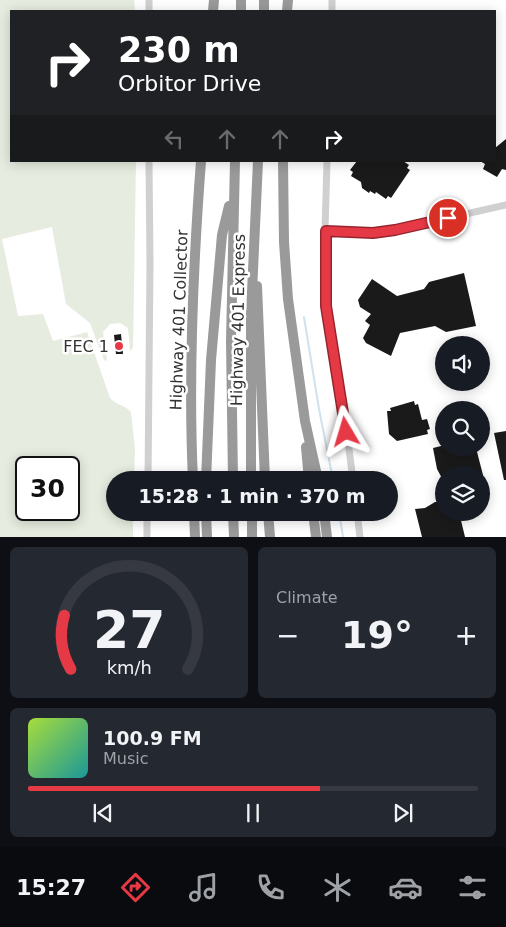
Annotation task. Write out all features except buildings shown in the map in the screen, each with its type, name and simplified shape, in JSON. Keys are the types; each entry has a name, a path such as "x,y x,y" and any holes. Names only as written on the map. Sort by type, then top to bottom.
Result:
{"highway":[{"name":"Highway 401 Collector","path":"193,471 193,331 201,162"},
{"name":"Highway 401 Express","path":"232,471 231,341 235,162"},
{"name":"Highway 401 Express","path":"251,471 251,314 258,162"},
{"path":"283,162 284,242 288,299 305,421 308,471"},
{"path":"206,471 209,398 222,235 234,186"},
{"path":"254,271 259,299 259,369 265,471"},
{"path":"305,421 316,471"},
{"path":"194,521 195,537"},
{"path":"206,521 207,537"},
{"path":"233,521 234,537"},
{"path":"252,521 252,537"},
{"path":"269,521 270,537"},
{"path":"314,521 316,537"},
{"path":"325,521 327,537"}],"street":[{"path":"148,471 149,162"},
{"path":"327,162 326,306 343,403 352,471"},
{"path":"326,231 373,233 395,230 506,205"},
{"path":"147,521 147,537"},
{"path":"358,521 360,537"}],"shaded area":[{"path":"0,0 134,0 135,10 10,10 10,162 136,162 133,348 130,351 128,328 120,323 110,324 103,332 107,361 104,360 90,323 66,304 52,227 2,239 18,316 43,314 53,341 87,332 110,398 131,412 135,450 134,471 106,471 106,521 133,521 133,537 0,537"}],"waterway":[{"path":"304,317 331,471"},
{"path":"340,521 343,537"}],"place":[{"name":"FEC 1","path":"119,346"}],"route":[{"path":"346,432 343,403 326,306 324,264 326,231 373,233 448,218"}]}
